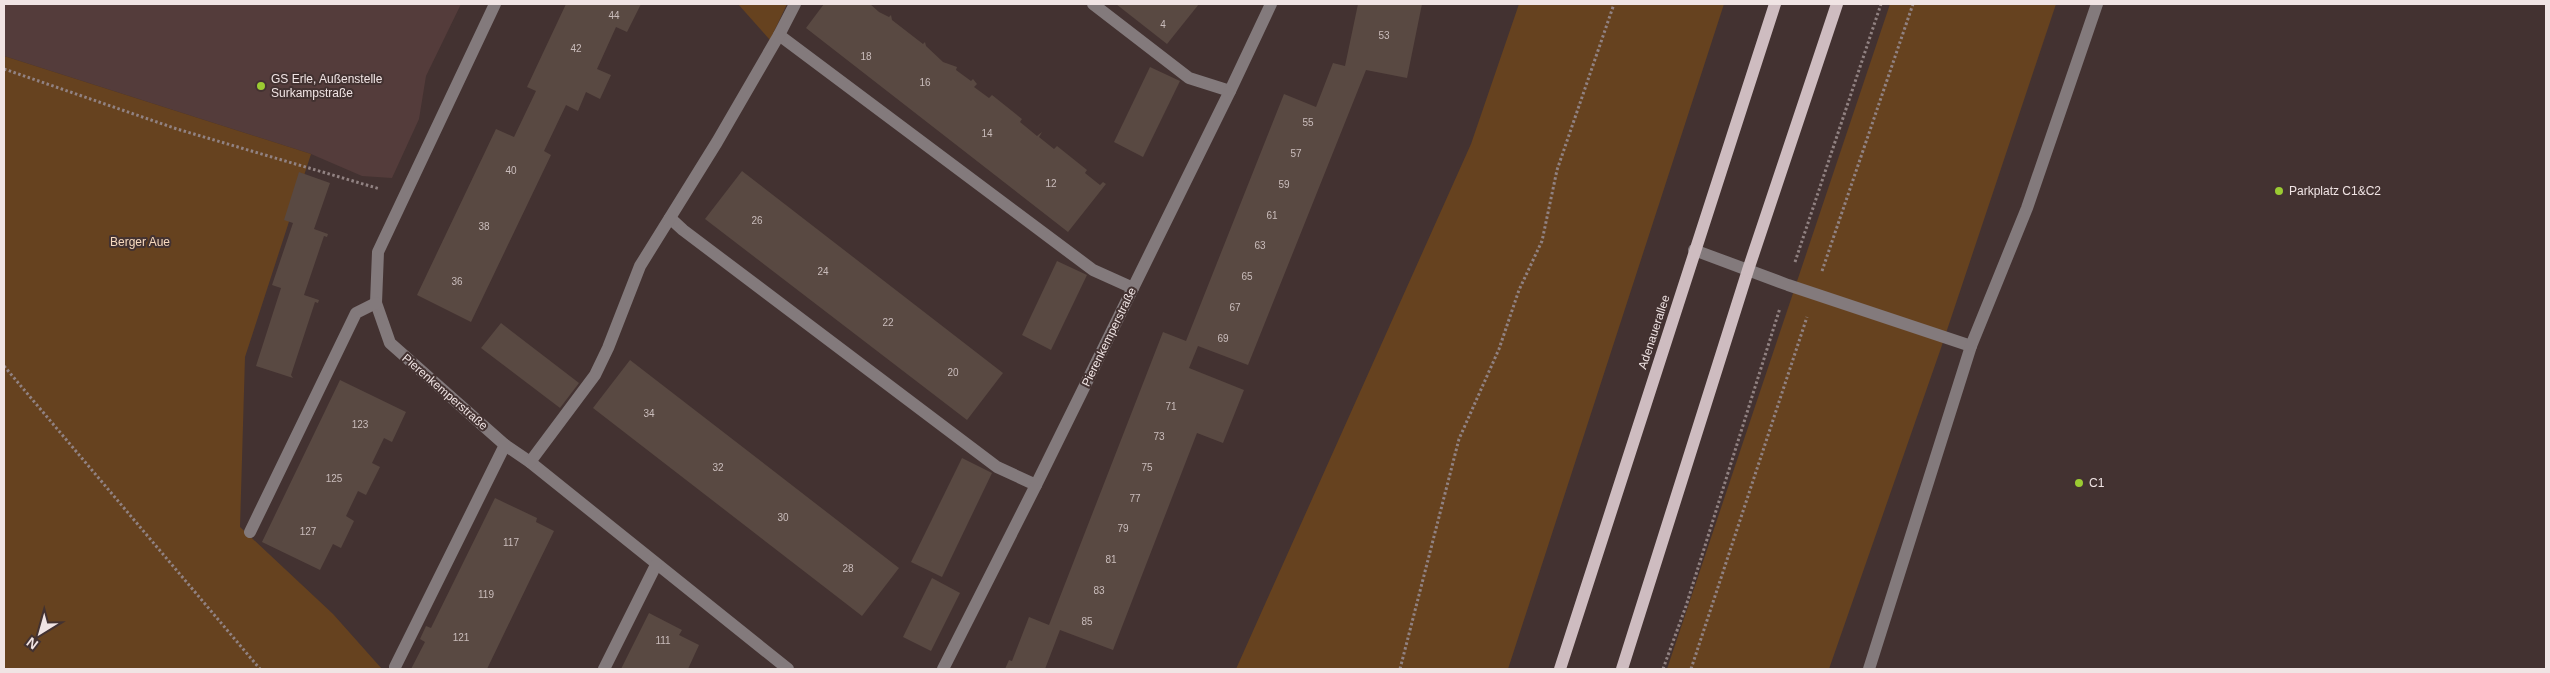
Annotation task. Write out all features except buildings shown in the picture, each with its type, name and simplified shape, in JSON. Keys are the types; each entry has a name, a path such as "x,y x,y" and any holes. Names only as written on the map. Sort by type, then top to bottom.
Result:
{"main road":[{"name":"Adenauerallee","path":"1560,669 1775,4"},
{"path":"1622,669 1748,270 1837,4"}],"street":[{"name":"Pierenkemperstraße","path":"496,4 378,252 376,303 390,343 505,445 530,462 788,669"},
{"path":"530,462 595,375 608,348 640,266 780,35 795,4"},
{"path":"1094,4 1189,78 1230,91"},
{"name":"Pierenkemperstraße","path":"943,669 1036,486 1271,4"},
{"path":"1869,669 1971,346 2027,208 2098,4"},
{"path":"780,35 1093,270 1133,288"},
{"path":"670,218 683,230 996,467 1036,486"},
{"path":"1694,250 1788,285 1971,346"},
{"path":"250,532 356,313 376,303"},
{"path":"395,667 505,445"},
{"path":"604,669 656,565"}],"path":[{"path":"1400,669 1460,439 1499,349 1519,290 1542,241 1558,170 1614,4"},
{"path":"1663,669 1686,606 1788,285 1881,4"},
{"path":"1691,669 1814,294 1913,4"},
{"path":"4,69 186,132 310,167 404,197"},
{"path":"4,366 260,669"}],"shaded area":[{"name":"GS Erle, Außenstelle Surkampstraße","path":"4,4 461,4 426,76 419,119 392,178 362,176 311,154 4,56"}],"green space":[{"path":"738,4 787,4 770,40"},
{"path":"1519,4 1724,4 1508,669 1236,669 1471,144"},
{"path":"1890,4 2056,4 1941,348 1829,669 1667,669"},
{"name":"Berger Aue","path":"4,56 311,154 245,357 240,527 333,614 382,669 4,669"}],"place":[{"name":"GS Erle, Außenstelle Surkampstraße","path":"261,86"},
{"name":"Parkplatz C1&C2","path":"2279,191"},
{"name":"C1","path":"2079,483"}]}
